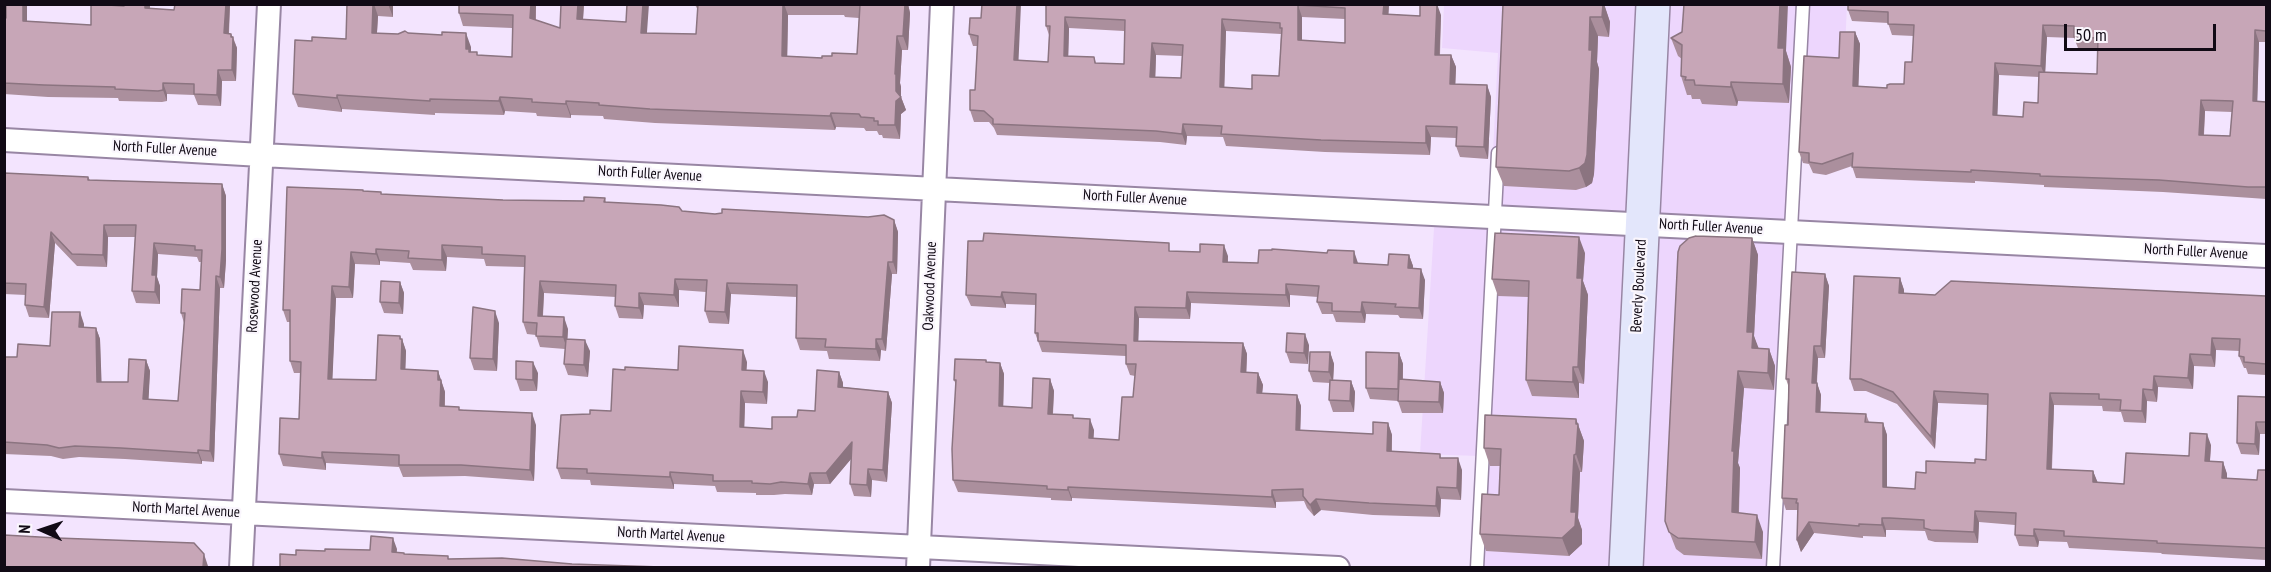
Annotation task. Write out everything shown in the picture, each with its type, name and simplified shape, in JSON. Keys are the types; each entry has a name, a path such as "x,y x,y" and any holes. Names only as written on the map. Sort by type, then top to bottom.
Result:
{"main road":[{"name":"Beverly Boulevard","path":"1626,567 1653,4"}],"street":[{"name":"Rosewood Avenue","path":"241,567 269,4"},
{"name":"Oakwood Avenue","path":"918,558 942,4"},
{"name":"North Fuller Avenue","path":"4,140 261,155 2266,256"},
{"name":"North Martel Avenue","path":"4,501 244,513 918,558 1338,567"}],"lane":[{"path":"1773,567 1803,4"},
{"path":"1477,567 1498,135"}],"shaded area":[{"path":"1444,5 1847,5 1844,71 1802,69 1774,567 1473,567 1479,456 1420,454 1435,212 1490,213 1498,53 1442,48"}],"building":[{"path":"6,4 23,4 23,21 91,25 91,4 124,6 124,4 145,4 145,8 174,10 175,4 226,4 224,33 231,34 233,37 232,70 218,70 217,95 194,94 194,84 163,83 163,90 158,91 4,83"},
{"path":"347,4 373,4 372,33 398,34 405,31 442,35 442,32 466,33 466,49 469,49 469,52 477,52 477,55 512,57 513,15 459,13 459,4 531,4 530,18 560,28 561,4 578,4 577,19 626,22 627,4 643,4 641,33 696,34 698,4 783,4 782,56 822,58 822,56 832,56 832,53 857,54 860,5 855,4 905,4 903,36 897,36 895,74 896,91 901,97 896,101 895,125 878,125 878,121 874,121 874,118 861,117 859,114 831,113 830,116 650,109 566,101 566,104 532,102 532,99 500,97 499,101 430,99 430,101 293,94 295,40 312,41 312,37 346,39"},
{"path":"982,4 1017,4 1014,60 1048,62 1050,26 1046,26 1046,4 1384,4 1383,14 1420,16 1420,4 1437,4 1435,55 1451,55 1450,84 1487,85 1484,147 1456,146 1457,127 1426,126 1426,143 1221,134 1222,126 1183,124 1182,134 993,124 993,119 984,111 970,110 970,90 975,90 978,36 969,34 970,18 981,18","holes":["1298,5 1345,8 1345,43 1298,40","1065,17 1125,20 1124,64 1095,63 1094,57 1064,56","1222,19 1280,23 1280,28 1282,28 1279,76 1252,75 1252,89 1220,87","1152,43 1183,45 1181,78 1150,77"]},
{"path":"1503,4 1603,4 1602,17 1590,17 1589,50 1592,50 1587,155 1585,163 1579,168 1569,171 1496,167"},
{"path":"1684,4 1780,4 1778,48 1784,48 1783,84 1731,82 1731,87 1695,85 1694,80 1685,80 1686,77 1681,76 1682,45 1671,38 1682,32"},
{"path":"1848,4 2266,4 2266,31 2255,30 2253,101 2266,102 2266,187 2040,176 2040,174 1971,170 1971,172 1852,167 1853,153 1822,164 1809,162 1809,153 1799,152 1804,56 1839,58 1840,32 1855,32 1853,86 1887,88 1890,84 1904,84 1905,62 1912,62 1914,25 1888,24 1888,12 1848,10","holes":["2043,25 2074,26 2074,37 2098,38 2097,74 2039,72 2038,103 2024,102 2023,117 1993,115 1995,63 2041,66","2201,100 2233,101 2230,136 2199,135"]},
{"path":"4,173 88,177 88,180 222,184 222,249 220,277 216,276 210,451 198,450 198,453 75,446 59,448 4,442 4,357 17,357 18,344 50,346 52,312 80,312 79,327 96,328 97,382 128,382 129,359 146,360 143,399 178,401 185,313 181,313 182,289 200,290 202,250 195,250 195,246 154,243 152,275 156,275 155,292 132,291 136,225 104,225 103,255 72,254 51,232 44,307 25,305 26,284 4,283"},
{"path":"287,187 503,200 584,201 584,197 605,198 604,202 661,205 679,207 682,211 715,214 722,213 722,209 868,217 884,215 894,220 893,262 888,262 882,339 876,339 876,349 825,347 826,339 796,338 797,285 727,283 725,312 705,311 707,280 675,279 674,295 639,293 639,308 615,306 616,285 540,281 538,316 564,317 563,337 536,336 537,323 523,322 525,256 482,254 482,247 442,245 442,260 408,258 409,251 376,249 376,254 351,252 349,287 332,286 328,379 376,380 378,335 400,336 402,339 401,369 438,371 438,380 441,380 440,406 459,407 459,410 532,413 530,470 461,465 399,465 399,455 322,452 322,458 279,454 280,418 299,419 301,362 290,361 290,310 283,310"},
{"path":"984,233 1169,243 1169,251 1200,252 1200,244 1224,245 1223,262 1258,263 1259,250 1272,249 1327,253 1328,250 1354,251 1354,263 1388,265 1389,254 1409,255 1408,268 1421,269 1419,308 1362,302 1361,312 1332,311 1332,303 1317,302 1319,286 1286,284 1286,295 1187,292 1186,308 1135,307 1134,341 1243,343 1241,372 1258,373 1257,393 1297,395 1296,430 1373,434 1373,422 1388,423 1387,451 1440,454 1440,458 1458,458 1457,488 1437,487 1436,506 1316,499 1310,505 1303,496 1303,489 1272,490 1272,497 1068,487 1068,490 1047,489 1047,486 953,480 955,359 1000,363 999,406 1032,408 1033,378 1050,379 1048,414 1073,415 1073,418 1090,419 1089,438 1119,440 1122,397 1133,397 1136,364 1126,364 1126,345 1038,341 1038,333 1035,333 1036,294 1002,292 1001,297 966,295 968,241 983,241"},
{"path":"1495,233 1579,237 1577,278 1582,278 1578,367 1573,367 1573,382 1526,380 1529,281 1492,279"},
{"path":"1696,236 1752,238 1747,332 1753,332 1752,348 1769,349 1768,373 1738,371 1732,451 1734,451 1732,512 1757,515 1755,542 1678,538 1669,532 1665,521 1678,252 1680,246 1689,238"},
{"path":"1792,272 1825,274 1821,346 1814,346 1812,383 1817,383 1816,412 1866,414 1865,422 1883,423 1883,487 1915,489 1916,472 1926,473 1926,461 1975,463 1975,459 1986,460 1988,394 1934,391 1931,437 1893,392 1861,379 1850,379 1854,276 1900,278 1899,293 1935,295 1951,281 2266,296 2266,364 2244,362 2244,357 2239,356 2240,339 2212,338 2211,355 2190,354 2188,378 2154,376 2153,390 2143,389 2142,411 2120,410 2121,400 2099,399 2099,394 2050,393 2047,469 2093,471 2093,482 2124,484 2126,453 2189,456 2190,433 2207,434 2205,461 2223,462 2222,478 2257,480 2258,470 2266,470 2266,548 2064,536 2064,531 2034,529 2034,536 2015,535 2016,513 1975,511 1974,532 1931,530 1924,528 1924,520 1882,518 1882,525 1859,524 1859,526 1809,522 1797,540 1797,499 1782,498 1785,425 1788,425 1789,379 1786,379"},
{"path":"381,281 400,282 399,303 380,302"},
{"path":"473,307 495,311 493,359 470,358"},
{"path":"1287,333 1305,334 1304,353 1286,352"},
{"path":"566,339 585,340 584,365 564,364"},
{"path":"679,346 743,350 742,370 764,371 763,392 741,391 740,427 772,429 772,417 797,417 798,410 815,411 817,370 839,372 838,387 888,392 883,470 868,469 867,485 850,484 852,442 826,473 810,473 808,484 713,481 713,475 670,472 670,477 587,473 587,469 557,468 561,415 590,414 590,410 611,411 613,369 625,370 625,367 678,370"},
{"path":"1310,352 1330,352 1329,372 1309,371"},
{"path":"1366,352 1399,353 1398,389 1366,388"},
{"path":"516,361 533,362 533,380 516,379"},
{"path":"1399,379 1440,382 1439,402 1398,401"},
{"path":"1330,380 1351,381 1350,401 1329,400"},
{"path":"2238,396 2266,397 2266,422 2256,422 2255,444 2237,443"},
{"path":"1485,415 1576,419 1576,424 1578,424 1571,512 1576,512 1575,526 1562,538 1480,534 1482,494 1499,495 1501,449 1484,448"},
{"path":"4,535 194,543 204,554 203,567 4,567"},
{"path":"371,536 393,538 392,552 448,556 448,559 502,558 572,564 661,567 280,567 280,554 296,555 296,550 370,550"}]}
